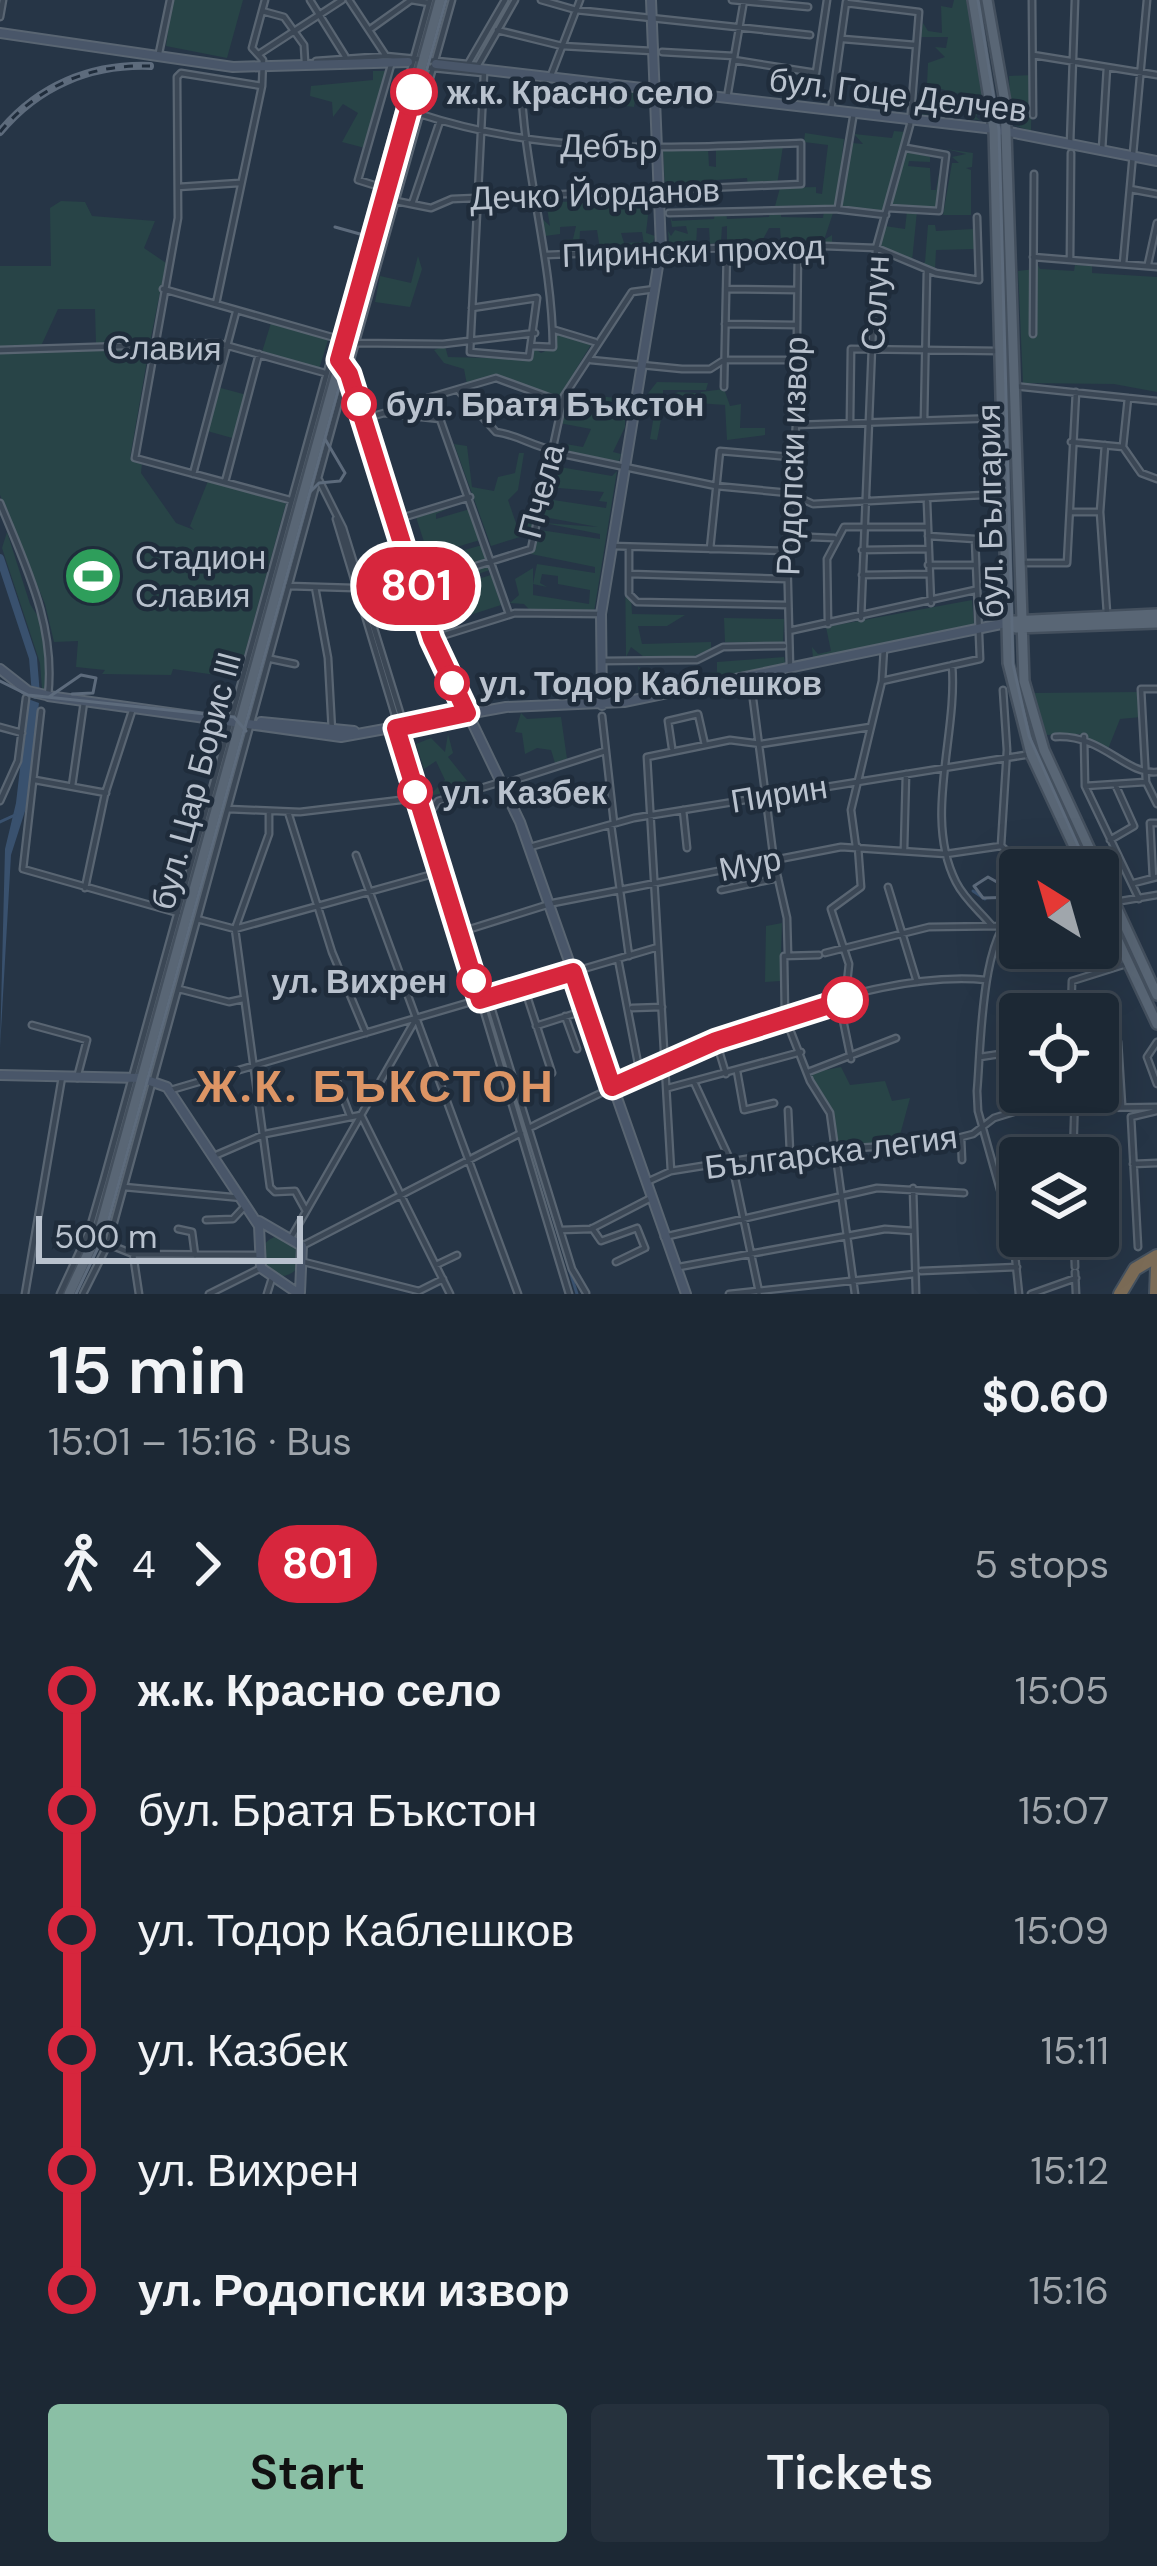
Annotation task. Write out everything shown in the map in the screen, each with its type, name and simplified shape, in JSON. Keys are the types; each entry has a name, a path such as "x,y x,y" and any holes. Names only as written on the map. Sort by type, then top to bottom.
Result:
{"highway":[{"path":"1120,1294 1135,1268 1157,1256"},
{"path":"1156,1294 1157,1268"}],"main road":[{"name":"бул. България","path":"973,0 994,129 1006,622 1012,692 1031,754 1075,849"},
{"name":"бул. България","path":"987,0 1006,131 1019,625 1031,713 1090,849"},
{"name":"бул. Цар Борис III","path":"70,1294 99,1233 422,63 433,1"},
{"path":"1019,625 1107,612 1157,614"},
{"path":"1006,622 1157,623"},
{"name":"бул. България","path":"1119,915 1157,995"},
{"path":"1119,944 1157,1024"},
{"path":"147,1024 159,1013"}],"street":[{"path":"0,17 3,0"},
{"path":"159,53 170,0"},
{"path":"263,59 252,48 265,0"},
{"path":"310,0 346,57"},
{"path":"216,304 262,86 263,59 294,32 346,0 386,56"},
{"path":"369,30 411,0 433,1"},
{"name":"бул. Цар Борис III","path":"60,1294 89,1231 178,989 228,809 241,720 290,500 334,338 377,186 422,63 452,0"},
{"path":"468,64 505,0"},
{"path":"472,308 537,298 529,357 472,355 470,340 483,70 497,30 515,0"},
{"path":"541,0 576,10 809,34"},
{"path":"550,78 580,0"},
{"path":"602,705 601,614 661,248 658,51 651,0"},
{"path":"732,0 808,7"},
{"path":"497,30 562,46 734,58 816,73 826,0"},
{"name":"Солун","path":"861,617 876,248 909,119 919,12 912,11 914,0"},
{"path":"1032,0 1033,115"},
{"path":"1070,260 1076,0"},
{"path":"1124,265 1147,0"},
{"path":"728,98 744,1"},
{"path":"831,110 846,1 912,11"},
{"path":"262,11 284,16 310,62"},
{"path":"0,30 159,53 422,63"},
{"path":"841,39 915,44"},
{"path":"1033,55 1157,74"},
{"path":"310,62 386,56 422,63"},
{"path":"310,62 422,63"},
{"name":"бул. Цар Борис III","path":"348,370 420,114 422,63"},
{"name":"бул. Гоце Делчев","path":"422,63 468,64 483,70"},
{"name":"бул. Гоце Делчев","path":"422,63 994,129 1070,148 1157,161"},
{"path":"377,186 358,180 391,65"},
{"path":"1102,150 1107,67"},
{"path":"262,86 181,73 177,77 178,218 136,458 290,500"},
{"path":"520,74 523,141 546,255 553,329 553,346 532,346"},
{"path":"838,209 854,112"},
{"name":"Дебър","path":"420,114 482,135 523,141 657,148 801,143 796,186"},
{"path":"412,204 440,121"},
{"path":"669,213 939,211 946,155 904,148"},
{"path":"1033,334 1034,174"},
{"path":"178,187 239,183"},
{"name":"Дечко Йорданов","path":"396,201 431,208 452,199 796,186"},
{"path":"1130,189 1157,194"},
{"name":"Пирински проход","path":"546,255 798,245 876,248 927,270 979,280 977,217"},
{"path":"1147,266 1157,223"},
{"name":"Родопски извор","path":"790,668 787,536 796,425 798,245"},
{"path":"724,387 727,247"},
{"path":"1033,257 1157,267"},
{"path":"924,420 927,270"},
{"path":"163,289 334,338"},
{"name":"Пчела","path":"415,585 531,549 562,402 578,370 591,360 596,342 632,292 655,289"},
{"path":"726,289 797,290"},
{"path":"193,474 236,310"},
{"path":"725,324 797,325"},
{"path":"553,329 596,342"},
{"path":"356,343 535,333"},
{"name":"Славия","path":"0,350 226,346 325,373"},
{"path":"850,422 851,349 999,351"},
{"path":"225,483 259,354"},
{"path":"339,360 348,370 432,639 530,847 673,1268 686,1294"},
{"path":"591,360 642,368 710,369 724,360 796,360"},
{"path":"410,414 414,402 496,378 562,402"},
{"name":"бул. Цар Борис III","path":"83,1294 108,1244 124,1187 142,1079 138,1054 178,913 241,720 269,658 343,388 352,383"},
{"path":"1013,386 1157,401"},
{"path":"458,390 496,432 522,436 532,446 716,486 789,494 813,504 927,502 1002,494"},
{"path":"1020,565 1067,563 1076,392"},
{"path":"1128,398 1123,447 1141,473 1157,479"},
{"path":"363,419 410,414 440,419 509,614"},
{"path":"796,425 1000,418"},
{"path":"1071,442 1123,447"},
{"path":"1105,445 1100,512 1107,612"},
{"path":"710,549 721,451 793,458"},
{"path":"318,480 326,487 335,511 417,798 525,1130 569,1294"},
{"path":"395,520 470,497"},
{"path":"927,502 931,603"},
{"path":"0,503 44,615 52,667 46,695"},
{"path":"335,511 354,588 430,812 484,998"},
{"path":"1067,512 1100,512"},
{"path":"828,624 826,564 844,527 928,526"},
{"path":"787,536 835,538"},
{"path":"882,681 980,659 972,536 928,536"},
{"path":"612,546 787,550"},
{"path":"629,547 629,594 637,602 787,605"},
{"path":"862,550 928,548"},
{"path":"861,575 975,565"},
{"path":"630,574 787,579"},
{"path":"288,586 354,588"},
{"path":"315,587 328,658 332,734"},
{"path":"786,632 975,590"},
{"path":"432,639 509,614 601,614"},
{"path":"0,669 27,694 332,734 372,733 467,713 602,705 1006,622"},
{"path":"601,662 697,660 723,647 786,646"},
{"path":"850,1059 844,1032 849,964 831,909 861,887 851,809 882,681 884,648"},
{"path":"269,658 295,664"},
{"path":"952,665 955,710 945,767 946,854 965,897 992,926 993,953"},
{"path":"750,676 778,878 786,956 785,1016 825,1099 855,1294"},
{"path":"1157,689 1141,689 1147,777 1157,804"},
{"path":"1003,690 1004,849"},
{"path":"0,801 14,777 27,694"},
{"path":"72,786 85,702"},
{"path":"85,888 106,793 133,707"},
{"path":"41,710 23,869 178,913"},
{"path":"673,751 670,720 699,715 705,745"},
{"path":"602,716 628,956"},
{"path":"0,728 22,734"},
{"path":"671,1172 654,815 647,757 705,745 760,743 870,728"},
{"path":"1055,737 1084,737 1147,777"},
{"path":"1084,737 1085,786 1139,899"},
{"path":"430,812 438,801 605,751"},
{"name":"Пирин","path":"530,847 654,815 1031,754"},
{"path":"1085,786 1115,784 1157,772"},
{"path":"904,850 906,774"},
{"path":"33,780 106,793"},
{"path":"1110,839 1134,826 1115,784"},
{"path":"228,809 288,812 417,798"},
{"path":"683,810 687,848"},
{"path":"269,811 271,829 235,929 272,1190 295,1191 306,1211"},
{"path":"288,812 317,906 366,1034"},
{"path":"1133,884 1155,878 1150,823 1157,823"},
{"name":"Мур","path":"467,930 550,904 656,881 857,847 946,854 1001,846"},
{"path":"356,855 518,1294"},
{"path":"197,919 235,929 441,872"},
{"path":"721,890 778,878"},
{"path":"888,887 917,982"},
{"path":"1119,901 1157,896"},
{"path":"786,956 822,954 902,932 999,926"},
{"path":"999,935 986,980 980,1057 982,1127 999,1189"},
{"path":"171,1090 658,947"},
{"path":"618,959 640,1074"},
{"path":"1072,993 1072,981 1129,962"},
{"path":"302,1246 525,1130 716,1041 785,1016 917,982 986,980"},
{"path":"524,986 552,1073"},
{"path":"178,989 229,1003 243,998"},
{"path":"629,1009 662,1007"},
{"path":"536,1026 586,1010"},
{"path":"566,1016 577,1049"},
{"path":"108,1244 133,1254 195,1255 259,1251 287,1234 306,1211 418,1017"},
{"path":"32,1024 87,1040 77,1078"},
{"path":"808,1072 896,1038"},
{"path":"716,1041 726,1073"},
{"path":"1155,1047 1147,1062 1157,1084"},
{"path":"667,1088 801,1052"},
{"path":"980,1057 999,1054"},
{"path":"1119,1058 1122,1105"},
{"path":"737,1071 744,1110 774,1103"},
{"path":"0,1075 142,1079 171,1090 254,1216 302,1246"},
{"path":"335,1076 351,1118"},
{"path":"25,1294 62,1077"},
{"path":"694,1082 732,1164 756,1293"},
{"name":"Българска легия","path":"1119,1105 1157,1109"},
{"name":"Българска легия","path":"1133,1164 1132,1114 1157,1109"},
{"path":"788,1110 790,1152"},
{"name":"Българска легия","path":"644,1183 671,1172 790,1152 902,1149 961,1138 1006,1113"},
{"path":"214,1156 265,1133 361,1115"},
{"path":"361,1115 448,1293"},
{"path":"525,1130 586,1293"},
{"path":"961,1138 962,1160"},
{"path":"1138,1246 1133,1164 1157,1163"},
{"path":"124,1187 244,1202"},
{"path":"913,1188 916,1294"},
{"path":"663,1237 842,1196 913,1188 964,1193"},
{"path":"561,1230 592,1228 649,1199"},
{"path":"206,1220 233,1219 244,1202"},
{"path":"254,1216 261,1268 300,1294 302,1246"},
{"path":"592,1228 601,1241 637,1228 645,1248 616,1262"},
{"path":"178,1229 192,1232 195,1255"},
{"path":"673,1268 846,1237 914,1231"},
{"path":"133,1254 139,1294"},
{"path":"436,1265 457,1255"},
{"path":"1015,1257 1019,1294"},
{"path":"1075,1257 1076,1294"},
{"path":"267,1294 274,1279 302,1266 419,1291 442,1280"},
{"path":"209,1294 261,1268"},
{"path":"729,1294 917,1273 1017,1268"},
{"path":"1031,1294 1075,1272"}],"green space":[{"path":"172,0 243,0 227,58 166,46"},
{"path":"954,0 969,0 984,76 987,101 980,60 984,101 972,103 983,104 976,117 980,120 969,119 975,116 965,110 954,117 911,114 912,104 957,109 959,94 927,85 928,63 945,57 935,47 946,48 948,37 920,37 923,23 928,31 942,33 941,6 952,8"},
{"path":"373,71 388,71 365,148 342,142 358,113 343,104 333,117 332,102 310,96 311,86 373,80"},
{"path":"1032,75 1031,131 1011,124 1009,76"},
{"path":"564,84 646,93 636,93 634,107 567,99 569,85"},
{"path":"894,131 905,132 884,213 840,207 852,143 863,144 854,134 892,138"},
{"path":"805,133 844,139 836,205 775,206 780,188 816,187 816,193 822,194 828,145 804,142"},
{"path":"783,146 777,185 748,187 747,178 715,180 714,188 665,190 663,150 708,148 709,166 716,167 716,148"},
{"path":"946,149 973,153 972,167 966,168 971,170 971,215 943,215 952,163 959,163 952,157 966,154"},
{"path":"906,150 930,157 930,162 909,161 908,166 930,168 931,190 936,190 939,174 944,174 938,209 891,207"},
{"path":"650,197 646,233 655,236 652,245 644,244 642,232 621,233 624,243 641,242 641,247 600,249 597,230 580,231 579,249 564,250 564,240 573,239 576,226 560,227 560,234 545,236 540,217 550,226 546,202 603,201 604,208 615,208 616,200"},
{"path":"61,201 85,202 92,216 155,221 144,248 166,263 150,342 96,344 95,309 58,309 41,346 0,347 0,266 51,266 50,208"},
{"path":"770,210 781,210 781,217 823,218 824,211 834,210 824,240 832,235 832,243 781,241 780,228 769,228 762,241 727,246 727,226 722,227 721,242 710,244 709,228 697,228 696,246 669,242 668,231 671,236 675,230 688,234 686,226 672,227 670,214 672,221 714,219 715,212 726,212 727,219 769,217"},
{"path":"907,211 917,211 912,261 880,245 885,226 905,229"},
{"path":"928,225 935,225 936,231 974,229 975,249 936,250 935,270 920,266 925,262"},
{"path":"418,256 422,269 410,307 375,302 380,276 411,283"},
{"path":"1036,262 1040,269 1074,271 1075,265 1092,266 1092,273 1157,277 1157,392 1114,384 1023,383 1018,271 1035,269"},
{"path":"271,323 328,340 319,369 262,352"},
{"path":"555,333 592,343 559,397 494,375 467,385 464,369 444,363 434,350 445,346 448,357 530,359 534,348 541,353 554,347"},
{"path":"149,349 130,458 142,463 141,473 176,523 194,530 190,526 208,481 286,503 238,678 173,669 171,675 102,674 105,670 76,667 78,641 54,642 45,604 0,495 0,352"},
{"path":"657,382 708,383 706,390 663,390 663,400 678,392 696,393 696,403 664,404 657,440 650,439 656,403 642,401"},
{"path":"217,387 247,395 236,439 207,431"},
{"path":"724,389 730,406 741,404 740,428 765,428 765,435 727,440 725,405 698,403 701,392"},
{"path":"598,396 625,399 625,427 613,452 621,454 619,461 556,451 560,443 583,447 591,429 559,423 564,400 574,406 573,416 581,404 591,405"},
{"path":"454,444 467,446 472,487 494,491 498,477 515,473 519,453 524,453 518,490 508,500 517,526 533,520 529,534 491,546"},
{"path":"554,466 612,476 617,471 594,612 531,611 524,604 510,603 519,595 515,579 533,568 533,584 537,564 595,573 595,567 531,554 540,530 600,539 600,534 544,523 598,527 544,517 547,499 606,508 607,502 599,501 604,492 548,487","holes":["542,574 558,576 558,584 590,590 589,604 533,595 533,584 547,587 540,583"]},
{"path":"467,500 436,514 436,519 470,509 480,540 443,551 444,556 482,545 486,560 443,572 436,547 426,548 416,517"},
{"path":"7,532 30,604 42,623 47,691 42,689 40,663 2,548"},
{"path":"625,555 629,555 632,614 685,615 667,626 638,626 642,644 711,642 711,649 694,656 644,657 631,647 626,657"},
{"path":"489,564 490,570 453,582 455,586 491,575 501,605 464,617 463,623 456,598 463,595 455,596 447,577"},
{"path":"972,600 974,624 813,658 812,647 818,654 831,651 826,627"},
{"path":"724,618 784,619 783,645 725,642"},
{"path":"784,657 785,663 642,693 638,666 649,678 717,672 717,662"},
{"path":"1139,692 1141,717 1120,719 1108,749 1080,734 1045,735 1032,693"},
{"path":"521,713 527,719 561,717 567,759 555,763 551,750 537,748 525,754 522,733 515,732"},
{"path":"448,734 453,753 448,757 472,787 429,796 445,780 436,761 424,769 416,744 431,738 445,752"},
{"path":"782,923 780,981 765,982 766,926"},
{"path":"841,1067 850,1085 885,1081 892,1101 910,1098 897,1146 837,1142 810,1073"},
{"path":"281,1236 295,1242 301,1256 295,1270 281,1276 267,1270 261,1256 267,1242"}],"water":[{"path":"28,699 39,703 26,808 11,855 0,1048 5,849 16,803"}],"waterway":[{"path":"0,558 33,658 36,695"},
{"path":"417,779 577,1294"},
{"path":"0,822 15,815"},
{"path":"973,891 985,899"}],"tram line":[{"path":"76,1294 105,1233 446,0"},
{"path":"978,0 999,130 1013,664 1029,736 1080,849"},
{"path":"335,227 367,236 375,252"},
{"path":"311,491 319,483 340,481 345,473 325,439"},
{"path":"49,697 81,675 96,678 93,693 72,694"},
{"path":"0,681 28,695 234,717 246,731"},
{"path":"999,883 988,877 974,886 983,898 999,898"}],"railway":[{"path":"0,132 31,102 67,81 107,69 150,66"}],"bus line":[{"name":"801","path":"414,92 339,360 349,374 432,639 467,713 396,728 480,1000 573,972 612,1087 716,1041 845,1000"}],"place":[{"name":"ж.к. Красно село","path":"414,92"},
{"name":"бул. Братя Бъкстон","path":"359,404"},
{"name":"Стадион Славия","path":"93,576"},
{"name":"ул. Тодор Каблешков","path":"452,683"},
{"name":"ул. Казбек","path":"415,792"},
{"name":"ул. Вихрен","path":"474,981"}],"district":[{"name":"Ж.К. БЪКСТОН","path":"376,1086"}]}
